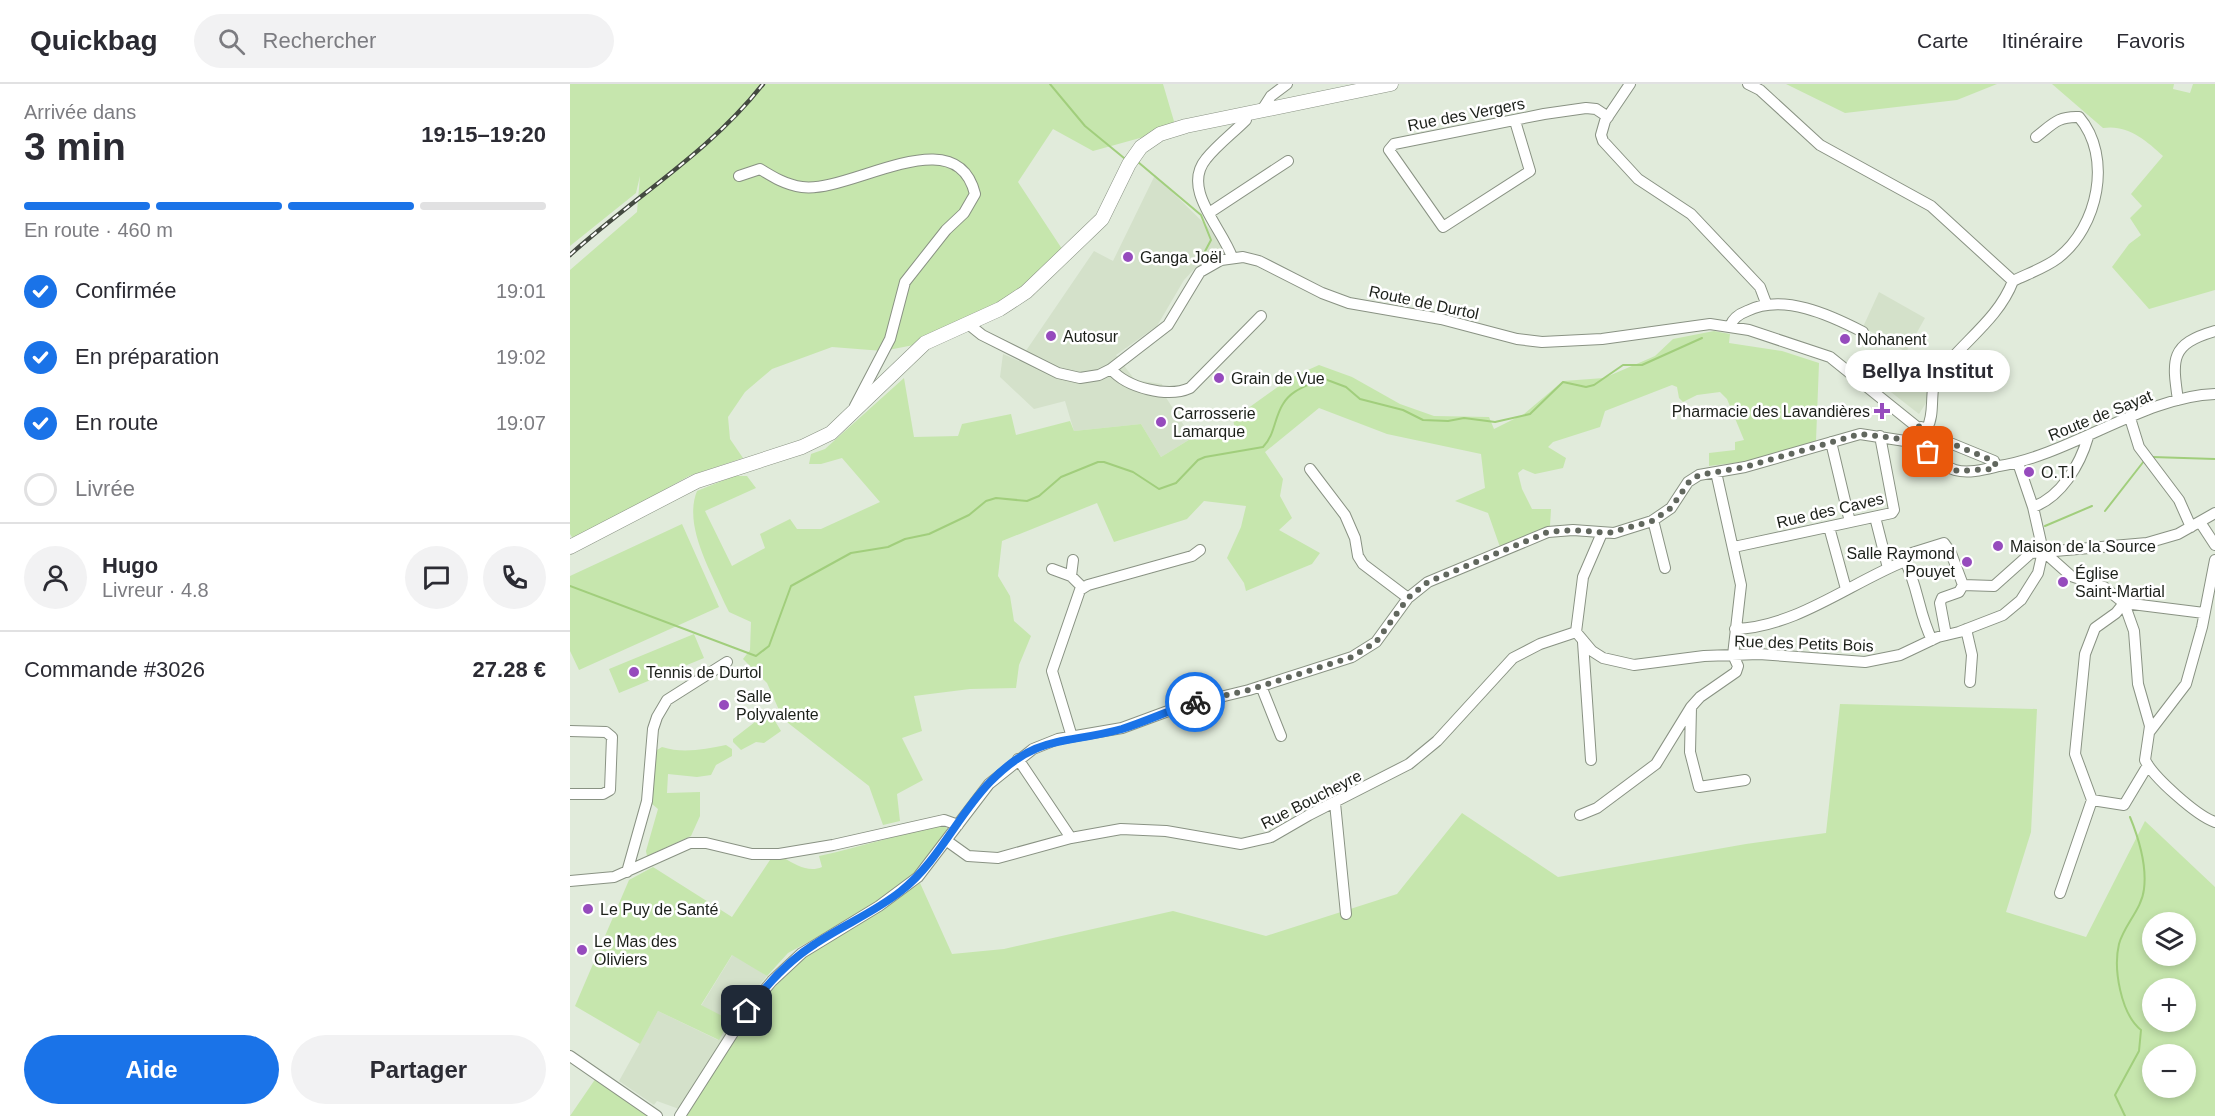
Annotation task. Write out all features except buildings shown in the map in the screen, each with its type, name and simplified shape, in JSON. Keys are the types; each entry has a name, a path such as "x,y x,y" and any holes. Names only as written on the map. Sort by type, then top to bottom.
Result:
{"main road":[{"path":"570,547 701,479 819,440 857,411 919,348 1017,299 1082,240 1108,209 1132,158 1147,141 1173,129 1392,84"}],"street":[{"path":"1262,110 1271,96 1287,84"},
{"path":"1630,84 1608,117 1601,135 1610,150 1638,179 1692,214 1756,282 1764,293 1766,303"},
{"path":"1748,84 1760,90 1820,145 1931,206 2013,281"},
{"name":"Rue des Vergers","path":"1515,120 1530,171 1443,226 1391,155 1390,146 1515,120 1586,108 1596,109 1608,117"},
{"path":"967,323 982,335 1068,376 1089,377 1111,369 1168,325 1200,272 1232,257 1198,186 1198,171 1206,159 1246,120 1246,114"},
{"path":"680,1116 747,1011 772,981 809,948 900,892 924,870 989,784 1018,759 1046,743 1122,729 1187,704 1261,686 1361,653 1383,635 1408,598 1418,589 1442,575 1539,535 1573,530 1602,533 1624,530 1653,520 1671,508 1692,478 1745,467 1860,434 1905,441 1914,439 1913,432 1922,427 1932,415 1936,377 2006,298 2013,281 2059,257 2079,233 2094,207 2097,175 2095,151 2089,128 2079,117 2064,116 2053,121 2036,137"},
{"path":"739,176 760,169 778,180 804,188 835,184 917,160 939,159 964,169 972,181 975,194 964,213 946,230 905,282 890,339 854,407 857,411"},
{"path":"1209,213 1288,161"},
{"name":"Route de Durtol","path":"1232,257 1258,261 1321,293 1349,303 1441,319 1517,339 1542,342 1602,339 1692,326 1730,326 1802,346 1830,357 1922,427 1950,443 1994,461 1996,466"},
{"path":"1730,326 1732,320 1740,314 1766,303 1808,309 1863,332"},
{"path":"1111,369 1123,380 1138,386 1180,393 1191,388 1262,316"},
{"path":"2178,400 2174,358 2177,352 2199,336 2215,331"},
{"path":"1905,357 1936,377"},
{"name":"Route de Sayat","path":"1914,439 1938,461 1957,471 1993,469 1996,466 2018,463 2088,437 2178,400 2215,394"},
{"path":"2130,418 2146,457 2195,525 2215,545"},
{"name":"Rue des Caves","path":"1734,547 1892,513 1894,510 1880,436"},
{"path":"2033,507 2048,502 2067,481 2088,437"},
{"path":"1831,442 1850,522"},
{"path":"2018,463 2033,507 2043,551 2072,576 2104,587 2124,603 2204,613"},
{"path":"1310,469 1341,509 1355,538 1358,556 1363,564 1408,598"},
{"path":"1580,815 1597,807 1656,764 1691,707 1700,697 1736,672 1738,666 1733,655 1741,585 1716,472"},
{"path":"1963,585 1994,586 2022,559 2031,554 2043,551 2147,543 2178,534 2215,513"},
{"path":"1875,517 1888,568"},
{"path":"1653,520 1665,568"},
{"path":"1829,527 1846,589"},
{"path":"1576,632 1582,577 1602,533"},
{"path":"1735,629 1756,627 1788,618 1905,561 1917,551 1947,544 1963,585"},
{"path":"1072,737 1052,671 1077,597 1083,588 1192,556 1200,550"},
{"name":"Rue des Petits Bois","path":"1576,632 1583,642 1603,658 1634,665 1733,655 1796,655 1865,662 1900,655 1932,640 2003,615 2021,600 2038,573 2043,551"},
{"path":"1071,576 1073,560"},
{"path":"1905,561 1913,577 1924,625 1932,640"},
{"path":"2150,731 2186,684 2215,561"},
{"path":"1052,569 1071,576 1083,588"},
{"path":"1946,635 1940,603 1942,598 1959,592 1963,585"},
{"path":"2124,603 2134,631 2136,673 2150,731 2146,754 2148,765 2198,813 2215,822"},
{"path":"2060,893 2092,800 2075,754 2082,671 2088,641 2095,628 2116,613 2124,603"},
{"path":"1966,629 1972,655 1970,682"},
{"name":"Rue Boucheyre","path":"947,841 968,856 998,858 1101,831 1138,828 1186,834 1230,844 1251,843 1279,834 1309,814 1335,804 1397,771 1421,755 1515,657 1540,644 1576,632"},
{"path":"1583,642 1591,760"},
{"path":"627,872 647,801 653,729 657,717 667,700 728,662"},
{"path":"1261,686 1281,736"},
{"path":"1691,707 1690,752 1699,787 1745,780"},
{"path":"570,731 606,732 612,737 610,790 603,794 570,794"},
{"path":"1018,759 1071,838"},
{"path":"2092,800 2124,805 2148,765"},
{"path":"1335,804 1346,914"},
{"path":"570,881 605,879 627,872 690,843 706,843 752,854 779,854 833,845 944,820 958,825"},
{"path":"570,1056 657,1116"}],"shaded area":[{"path":"1155,175 1220,239 1222,250 1198,265 1184,280 1157,326 1116,355 1135,380 1162,384 1165,396 1192,438 1161,457 1141,424 1074,431 1065,401 1034,409 1000,377 1003,354 1019,361 1094,251 1113,261"},
{"path":"1879,292 1925,318 1906,352 1863,327"},
{"path":"1874,352 1914,375 1916,371 1919,373 1918,377 1932,385 1931,395 1919,414 1864,371"},
{"path":"733,954 767,976 750,996 679,1109 657,1101 654,1105 619,1081 658,1011 718,1040 701,1006"}],"green space":[{"path":"570,84 1163,84 1176,128 1093,151 1053,129 1018,182 1066,255 1014,301 924,343 883,351 832,347 772,369 745,392 728,417 730,439 743,458 689,476 574,540 570,534 570,270 637,212 640,176 636,193 570,246"},
{"path":"1786,84 1997,84 1957,100 1845,113"},
{"path":"2052,84 2174,84 2173,89 2190,93 2193,84 2215,84 2215,290 2149,309 2112,267 2129,244 2141,235 2130,218 2142,206 2131,194 2163,156 2136,134 2120,128 2103,128"},
{"path":"1714,331 1730,334 1729,343 1782,351 1819,363 1816,441 1750,461 1709,466 1709,453 1735,450 1735,442 1744,440 1727,399 1720,392 1697,395 1683,402 1679,398 1677,387 1672,385 1605,411 1600,427 1553,442 1548,447 1566,458 1563,468 1535,474 1523,469 1518,473 1522,489 1532,509 1551,509 1550,526 1500,547 1488,513 1455,501 1485,488 1481,454 1387,434 1319,408 1265,452 1283,479 1280,496 1292,518 1279,530 1320,553 1312,564 1246,591 1244,583 1227,558 1241,527 1246,506 1204,501 1187,519 1114,542 1097,503 1002,541 998,576 1010,596 1014,621 1031,636 1019,665 1016,688 970,689 914,696 922,731 902,738 923,780 897,794 900,821 883,825 869,786 783,719 767,683 743,659 750,650 751,622 729,612 706,563 696,533 694,505 697,491 734,476 747,476 756,488 705,511 732,566 765,548 760,534 790,519 797,529 821,529 880,502 842,458 821,464 809,464 811,454 825,449 904,378 914,437 958,436 962,424 1011,414 1016,435 1070,421 1074,431 1141,424 1161,457 1192,438 1204,440 1236,436 1233,419 1290,378 1319,365 1352,377 1400,404 1434,416 1489,417 1494,429 1524,414 1563,381 1604,378 1655,356 1673,339"},
{"path":"682,524 719,607 579,670 570,651 570,576"},
{"path":"694,634 704,658 619,693 609,669"},
{"path":"1840,704 2037,709 2031,832 2006,912 2086,937 2145,821 2215,887 2215,1116 687,1116 752,1010 803,957 920,883 952,954 1004,949 1173,911 1266,936 1397,894 1462,813 1558,877 1746,844 1826,833"},
{"path":"769,711 781,731 764,743 756,742 741,750 733,739"},
{"path":"726,745 732,749 732,756 716,765 711,775 697,777 668,774 667,793 700,792 700,816 691,836 647,856 646,851 658,809 652,804 653,762 657,750 662,747 694,750"},
{"path":"945,825 948,831 913,876 856,916 788,953 767,976 732,955 701,1005 730,1020 719,1040 658,1011 640,1044 575,1006 629,880 653,867 732,917 770,860 784,858 803,867 817,869 822,867 819,856"},
{"path":"596,1078 652,1116 570,1116"}],"waterway":[{"path":"1050,84 1085,126 1124,158"},
{"path":"1138,162 1201,215 1211,240 1203,255"},
{"path":"570,586 756,656 769,646 791,586 851,553 888,547 905,539 929,534 969,515 986,501 996,498 1027,501 1039,496 1061,477 1098,462 1133,472 1159,489 1176,483 1198,460 1205,457 1263,447 1287,399 1296,391 1322,378 1346,387 1360,399 1403,410 1423,420 1448,421 1464,418 1495,422 1530,414 1563,382 1586,387 1594,385 1623,365 1642,365 1702,338"},
{"path":"2152,457 2215,459"},
{"path":"2105,511 2144,461"},
{"path":"2045,526 2092,506"},
{"path":"2125,1116 2115,1095 2139,1051 2141,1030 2128,1013 2120,990 2117,954 2121,937 2143,896 2145,880 2141,852 2130,817"}],"railway":[{"path":"570,255 719,132 763,84"}],"way so far":[{"path":"1195,702 1249,690 1361,653 1383,635 1408,598 1428,582 1548,532 1573,530 1614,533 1652,521 1671,508 1692,478 1708,472 1731,471 1860,434 1871,434 1899,441 1910,440 1914,439 1913,432 1920,426 1955,445 1994,461 1996,466 1993,469 1957,471 1938,461 1928,452"}],"place":[{"name":"Ganga Joël","path":"1128,257"},
{"name":"Autosur","path":"1051,336"},
{"name":"Nohanent","path":"1845,339"},
{"name":"Grain de Vue","path":"1219,378"},
{"name":"Pharmacie des Lavandières","path":"1882,411"},
{"name":"Carrosserie Lamarque","path":"1161,422"},
{"name":"Bellya Institut","path":"1928,452"},
{"name":"O.T.I","path":"2029,472"},
{"name":"Maison de la Source","path":"1998,546"},
{"name":"Salle Raymond Pouyet","path":"1967,562"},
{"name":"Église Saint-Martial","path":"2063,582"},
{"name":"Tennis de Durtol","path":"634,672"},
{"name":"Salle Polyvalente","path":"724,705"},
{"name":"Le Puy de Santé","path":"588,909"},
{"name":"Le Mas des Oliviers","path":"582,950"}],"route":[{"path":"747,1011 784,968 802,953 879,906 918,877 931,863 977,797 999,773 1018,759 1046,743 1122,729 1195,702"}]}
